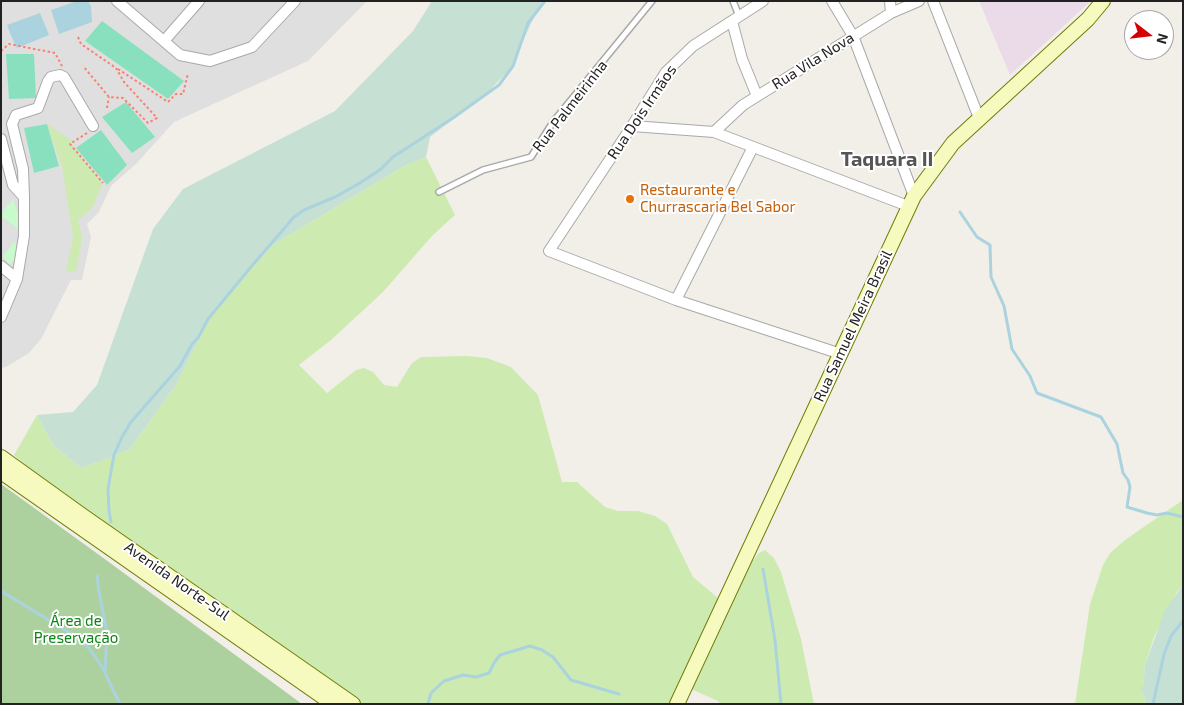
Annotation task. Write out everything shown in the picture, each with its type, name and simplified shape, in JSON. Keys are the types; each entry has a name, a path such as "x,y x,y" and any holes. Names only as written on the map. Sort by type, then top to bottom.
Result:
{"main road":[{"name":"Rua Samuel Meira Brasil","path":"677,704 911,201 953,143 1088,19 1104,1"},
{"name":"Avenida Norte-Sul","path":"1,457 91,522 353,704"},
{"name":"Avenida Norte-Sul","path":"1,472 333,704"}],"street":[{"path":"117,1 180,55 210,61 252,47 295,1"},
{"path":"164,41 199,1"},
{"name":"Rua Dois Irmãos","path":"676,300 549,250 666,72 692,46 763,1"},
{"path":"832,1 853,36 911,201"},
{"path":"890,1 892,13"},
{"name":"Rua Vila Nova","path":"714,132 743,104 892,13 920,1"},
{"path":"933,1 979,118"},
{"path":"735,19 742,59 757,96"},
{"path":"1,317 17,279 24,236 23,169 12,124 16,115 38,108 46,85 51,77 60,75 64,77 92,128"},
{"path":"632,126 714,132 911,201"},
{"path":"1,139 14,185"},
{"path":"753,147 676,300 841,354"},
{"path":"1,174 24,197"},
{"path":"1,266 17,279"}],"lane":[{"name":"Rua Palmeirinha","path":"439,192 483,170 531,157 553,122 652,1"},
{"path":"733,1 735,19"}],"path":[{"path":"78,37 81,44 168,102 176,94 182,94 188,73"},
{"path":"1,51 9,44 55,53 63,67"},
{"path":"84,66 108,97 107,108"},
{"path":"108,97 123,98 148,123 157,118 124,82 116,68"},
{"path":"92,128 70,144 103,183"}],"shaded area":[{"path":"1,1 367,1 308,61 174,122 137,163 111,186 99,212 87,224 91,237 82,280 71,280 41,339 29,353 1,368"},
{"path":"979,1 1091,1 1010,75"}],"green space":[{"path":"432,1 546,1 534,17 510,69 488,92 430,137 426,157 406,165 274,244 214,309 176,385 130,449 81,468 53,445 37,415 73,412 97,385 153,229 183,189 335,111 413,31"},
{"path":"102,21 184,81 168,99 85,41"},
{"path":"6,54 34,54 36,98 9,99"},
{"path":"126,102 155,137 132,153 102,117"},
{"path":"47,124 72,141 71,144 103,183 92,208 78,220 82,238 76,271 66,272 73,237 62,167"},
{"path":"47,124 59,166 34,173 24,128"},
{"path":"101,130 127,165 107,185 76,148"},
{"path":"426,157 455,215 432,236 383,292 331,340 299,365 327,393 356,370 364,368 373,372 384,385 397,387 412,363 421,357 467,356 487,358 511,367 538,395 562,482 577,482 605,507 618,511 638,511 655,516 667,524 693,577 724,603 759,553 765,550 774,558 781,572 801,639 814,704 720,704 718,701 684,686 674,704 362,704 46,484 14,455 37,415 53,445 81,468 130,449 176,385 214,309 274,244 406,165"},
{"path":"13,199 18,213 18,229 1,216"},
{"path":"15,241 17,255 14,261 9,264 3,256"},
{"name":"Área de Preservação","path":"1,484 102,557 302,704 1,704"},
{"path":"1183,500 1183,585 1177,592 1154,637 1145,665 1143,689 1141,688 1146,704 1075,704 1090,604 1103,565 1110,553 1125,540"},
{"path":"1183,585 1183,704 1146,704 1146,699 1140,687 1143,688 1145,665 1165,610"}],"water":[{"path":"77,1 88,1 91,6 92,22 59,34 51,10"},
{"path":"40,13 49,35 17,48 7,25"}],"waterway":[{"path":"111,522 108,489 114,455 122,437 131,422 180,366 208,319 251,267 294,217 304,210 335,197 360,183 381,169 393,157 499,85 513,66 528,23 545,1"},
{"path":"960,212 977,237 990,245 991,277 1004,306 1012,349 1030,376 1037,393 1101,417 1117,444 1123,473 1128,480 1130,487 1127,507 1157,515 1167,513 1183,517"},
{"path":"763,569 775,640 781,704"},
{"path":"97,576 107,632 105,672"},
{"path":"1,591 80,639 102,667 120,704"},
{"path":"1153,704 1164,654 1171,636 1183,621"},
{"path":"428,704 431,693 444,681 463,675 476,677 489,673 500,655 530,646 542,650 553,657 571,680 619,694"}],"place":[{"name":"Restaurante e Churrascaria Bel Sabor","path":"630,199"}],"district":[{"name":"Taquara II","path":"887,159"}]}
